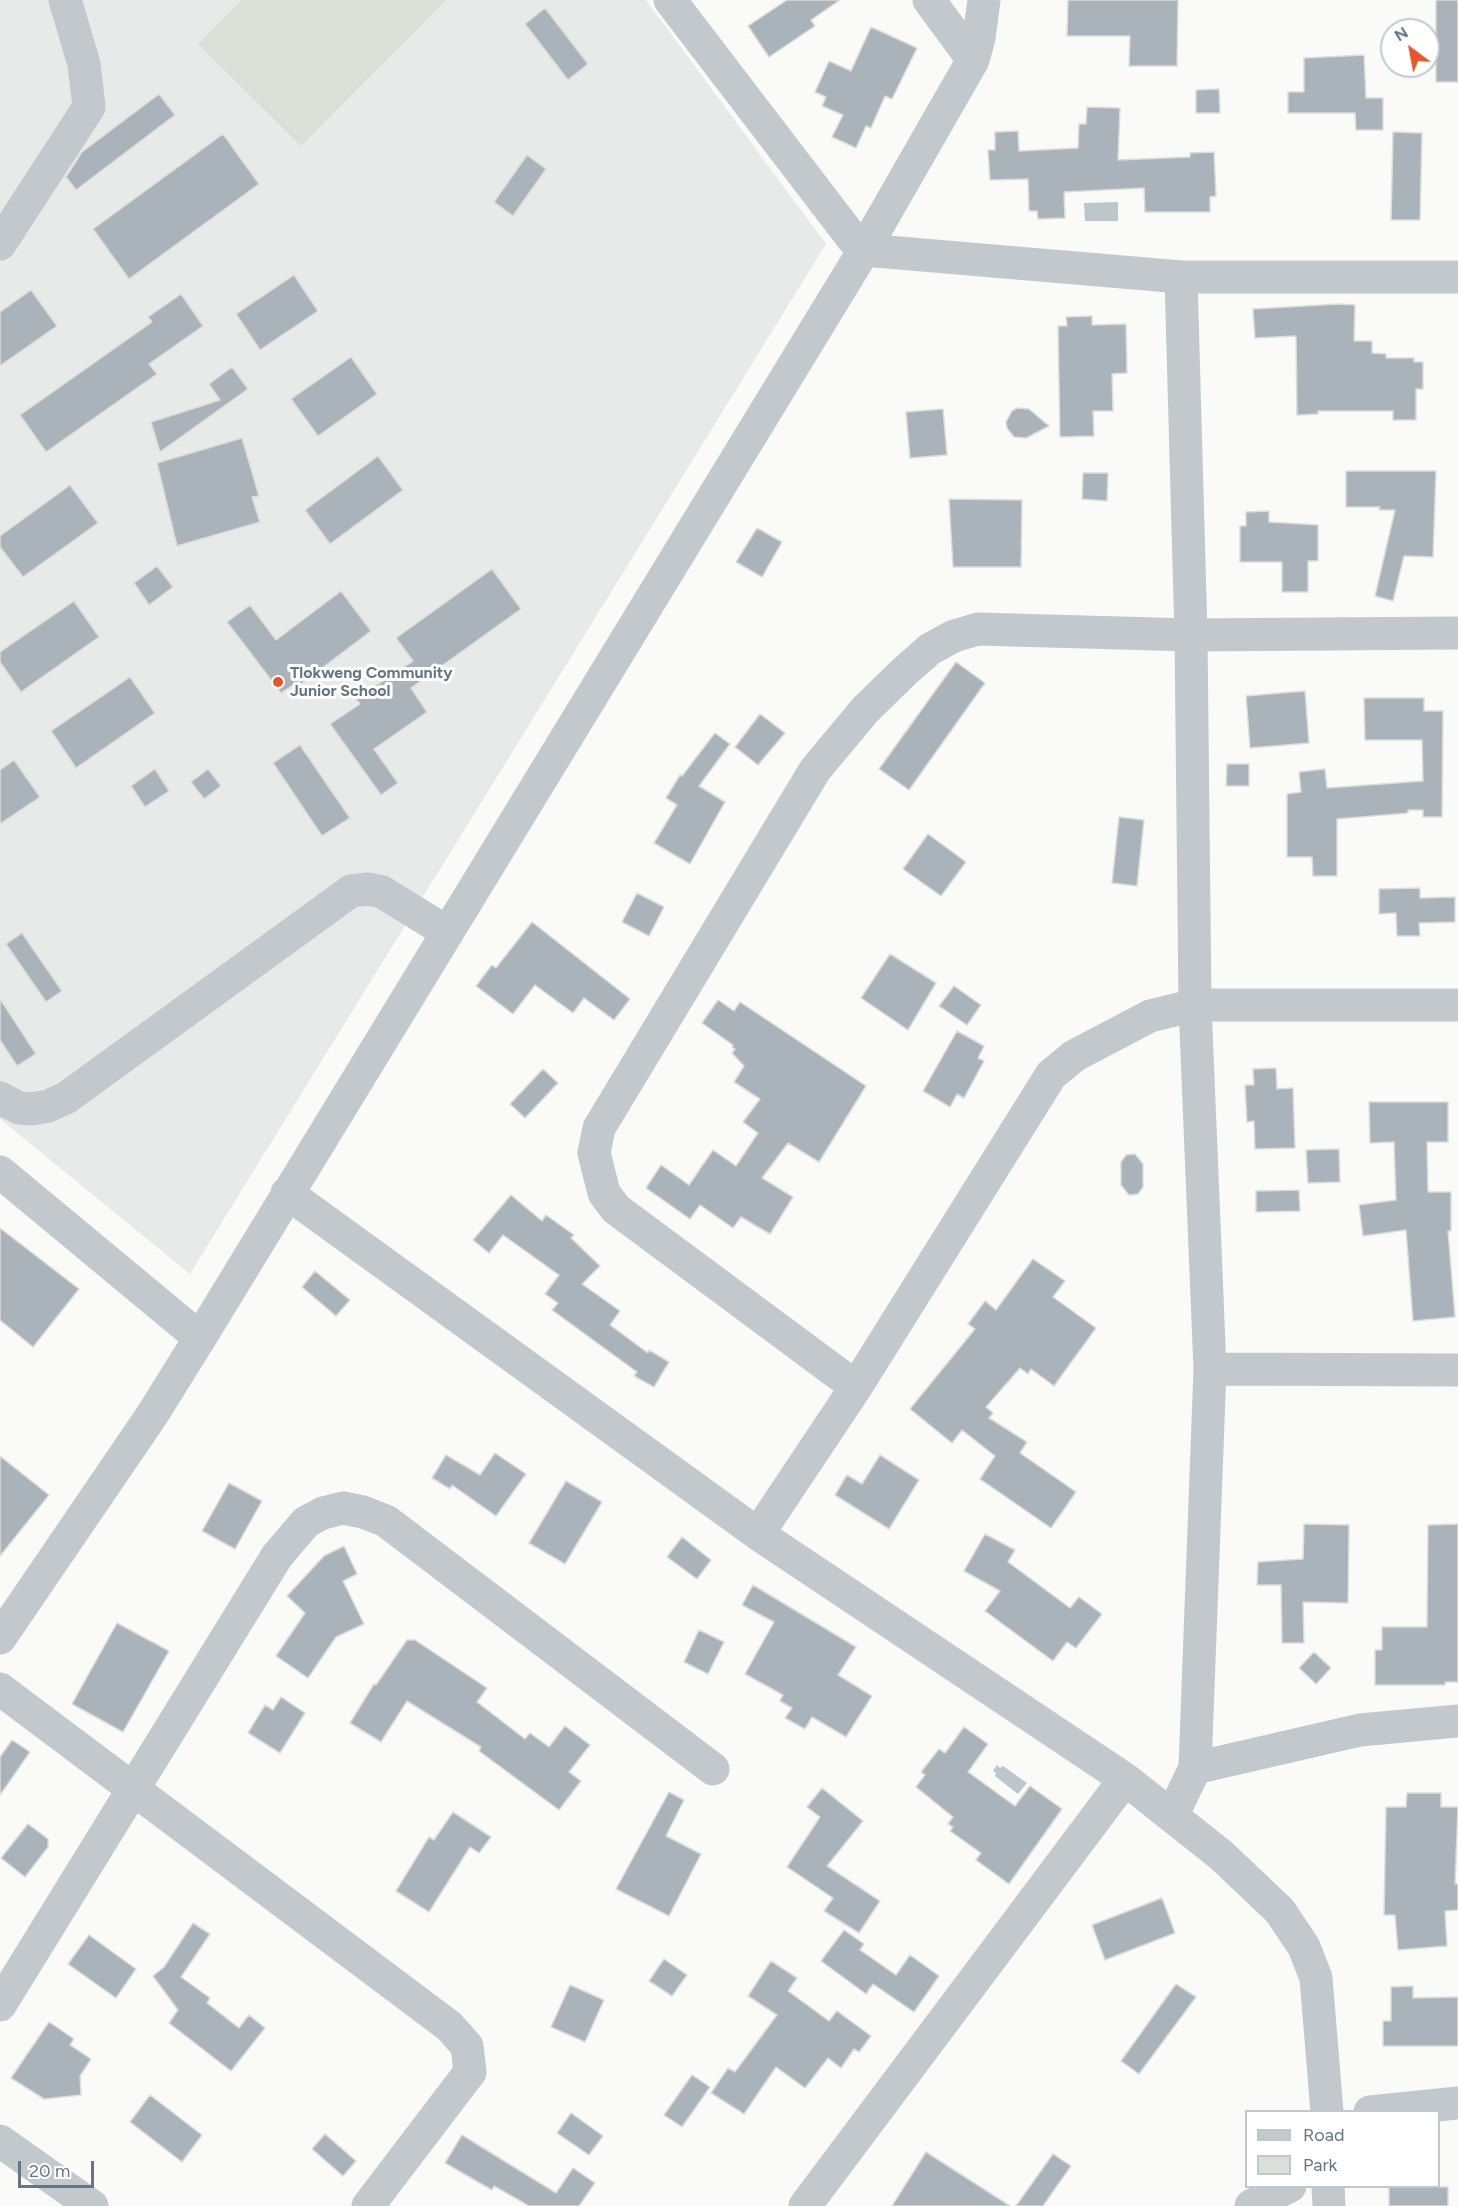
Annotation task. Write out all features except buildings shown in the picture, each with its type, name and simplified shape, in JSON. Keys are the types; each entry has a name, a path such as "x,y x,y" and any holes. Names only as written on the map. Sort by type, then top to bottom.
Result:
{"street":[{"path":"0,244 89,107 84,64 65,0"},
{"path":"670,0 852,238 864,250 1181,277 1458,277"},
{"path":"929,0 973,60"},
{"path":"0,1638 152,1415 200,1338 864,250 973,60 983,19 984,0"},
{"path":"1172,1816 1195,1768 1210,1369 1195,1005 1191,635 1181,277"},
{"path":"856,1387 616,1209 603,1193 594,1153 598,1128 815,770 865,710 930,650 954,636 978,629 1191,635 1458,633"},
{"path":"0,1098 19,1108 32,1108 48,1106 66,1098 351,891 368,889 382,892 447,932"},
{"path":"758,1534 856,1387 1051,1075 1074,1056 1098,1041 1150,1016 1195,1005 1458,1005"},
{"path":"0,1172 200,1338"},
{"path":"287,1193 758,1534 1125,1779 1221,1855 1280,1911 1304,1947 1316,1978 1327,2110"},
{"path":"1210,1369 1458,1370"},
{"path":"0,2005 277,1556 306,1522 323,1513 343,1508 363,1512 386,1521 713,1769"},
{"path":"0,1689 449,2026 467,2046 470,2072 368,2206"},
{"path":"1195,1768 1360,1730 1458,1721"},
{"path":"805,2206 1125,1779"},
{"path":"1390,2110 1458,2103"},
{"path":"0,2141 92,2206"},
{"path":"1251,2206 1288,2188"},
{"path":"1328,2188 1329,2206"}],"shaded area":[{"name":"Tlokweng Community Junior School","path":"0,0 646,0 826,244 190,1274 0,1119"},
{"path":"1118,202 1118,221 1085,221 1084,203"},
{"path":"997,1765 1000,1768 1003,1766 1027,1783 1018,1794 995,1776 996,1773 993,1771"}],"green space":[{"path":"242,0 446,0 301,146 198,44"}],"place":[{"name":"Tlokweng Community Junior School","path":"278,682"}]}
